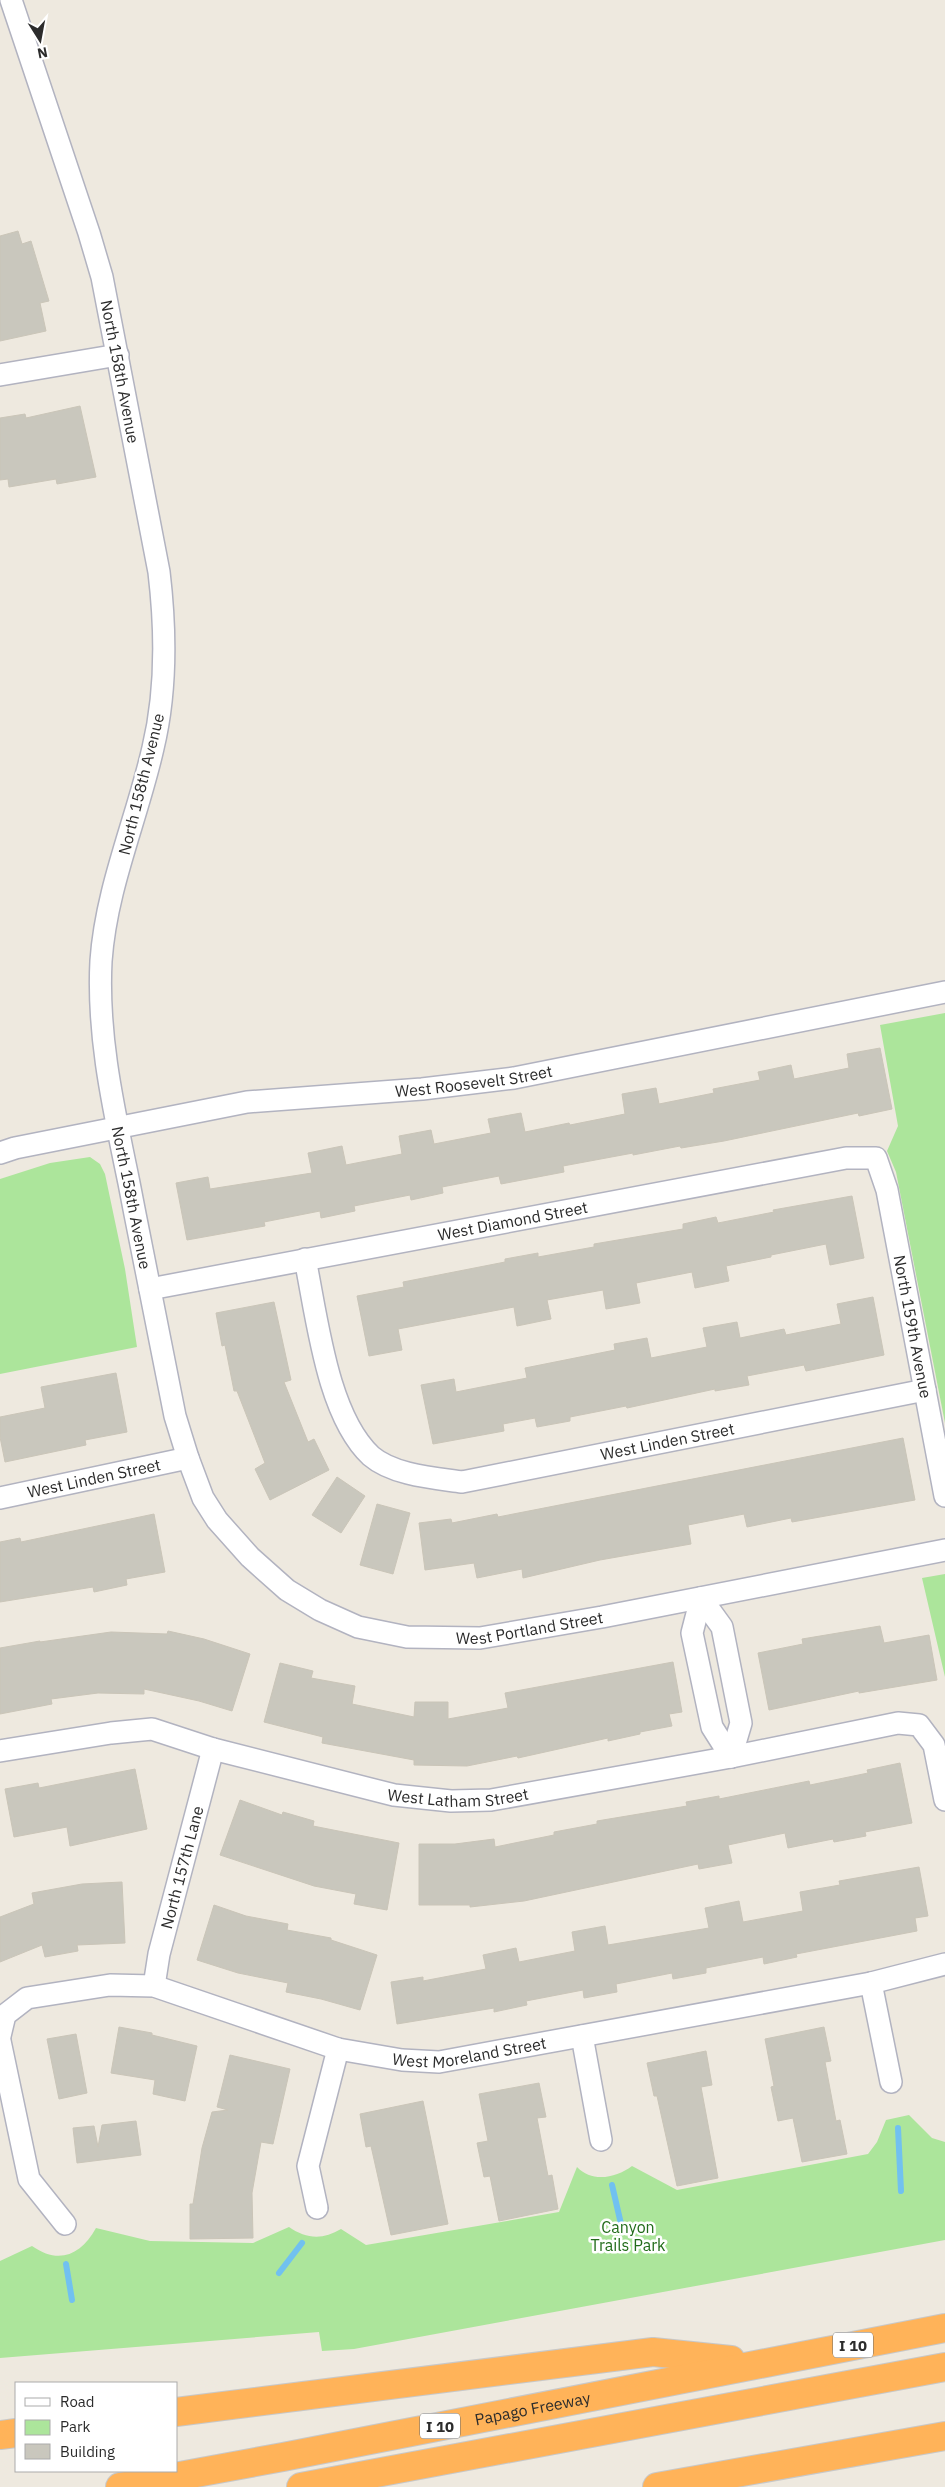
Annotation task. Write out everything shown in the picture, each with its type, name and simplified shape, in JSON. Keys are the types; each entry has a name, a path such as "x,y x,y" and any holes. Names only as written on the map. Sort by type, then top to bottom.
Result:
{"highway":[{"name":"Papago Freeway","path":"120,2487 283,2458 945,2328"},
{"path":"178,2412 653,2352 760,2363"},
{"path":"301,2487 945,2367"},
{"path":"0,2435 15,2433"},
{"path":"657,2487 945,2436"}],"street":[{"name":"North 158th Avenue","path":"11,0 89,232 102,278 159,572 163,602 164,679 154,746 110,904 102,958 99,1000 103,1048 118,1127 175,1416 188,1458"},
{"path":"0,375 118,356"},
{"name":"West Roosevelt Street","path":"0,1153 16,1148 247,1102 422,1089 514,1078 945,992"},
{"name":"West Diamond Street","path":"150,1289 846,1158 876,1158"},
{"name":"North 159th Avenue","path":"876,1158 887,1190 945,1496"},
{"name":"West Linden Street","path":"305,1259 330,1380 348,1427 372,1457 409,1475 462,1482 925,1390"},
{"name":"West Linden Street","path":"0,1498 188,1458"},
{"name":"West Portland Street","path":"188,1458 203,1498 217,1520 250,1557 287,1590 320,1610 358,1626 407,1637 480,1638 701,1598 945,1550"},
{"path":"701,1598 692,1633 712,1727 731,1757"},
{"path":"701,1598 722,1627 741,1723 731,1757"},
{"name":"West Latham Street","path":"0,1751 111,1733 152,1730 213,1749 394,1795 451,1801 492,1800 731,1757 898,1724 919,1725 934,1745 945,1800"},
{"name":"North 157th Lane","path":"154,1986 158,1954 213,1749"},
{"name":"West Moreland Street","path":"0,2036 5,2015 27,1998 110,1985 154,1986 338,2048 402,2060 439,2062 871,1983 945,1964"},
{"path":"871,1983 891,2082"},
{"path":"582,2036 602,2140"},
{"path":"0,2041 29,2179 65,2224"},
{"path":"317,2208 308,2166 338,2048"}],"green space":[{"path":"945,1013 945,1423 896,1172 887,1151 898,1126 880,1025"},
{"path":"90,1157 100,1164 105,1174 125,1269 137,1347 0,1374 0,1179 50,1163"},
{"path":"945,1574 945,1677 922,1578"},
{"name":"Canyon Trails Park","path":"909,2115 932,2138 945,2142 945,2240 354,2349 322,2351 319,2332 0,2358 0,2261 32,2246 51,2255 60,2256 68,2254 76,2251 83,2245 96,2228 150,2241 253,2243 289,2227 302,2234 315,2237 328,2235 341,2229 366,2245 559,2212 577,2167 590,2175 604,2177 612,2176 632,2166 677,2190 868,2154 877,2142 886,2120"}],"building":[{"path":"18,231 22,244 31,241 49,301 40,303 46,331 0,341 0,236"},
{"path":"80,406 96,477 57,484 56,479 9,487 8,479 0,480 0,418 25,414 26,418"},
{"path":"880,1048 892,1109 859,1116 858,1113 724,1141 681,1148 680,1146 633,1155 633,1153 563,1166 564,1172 501,1184 499,1176 442,1187 443,1193 411,1200 410,1195 354,1206 355,1211 321,1218 320,1211 264,1222 265,1226 187,1240 176,1183 208,1177 210,1189 312,1173 308,1153 342,1146 346,1165 402,1154 399,1136 431,1130 434,1144 491,1133 488,1119 521,1113 525,1132 569,1123 570,1125 625,1114 622,1094 656,1088 659,1104 714,1093 713,1089 760,1080 758,1072 791,1065 794,1079 849,1068 847,1054"},
{"path":"852,1196 864,1258 830,1265 826,1244 726,1266 729,1281 695,1288 692,1272 636,1283 640,1303 606,1309 603,1290 547,1300 551,1319 517,1326 514,1307 398,1329 402,1350 369,1356 357,1296 404,1287 403,1282 505,1262 505,1259 538,1253 538,1257 594,1247 594,1244 683,1229 683,1224 716,1217 718,1223 774,1212 773,1210"},
{"path":"873,1297 884,1355 806,1371 804,1365 747,1376 749,1385 715,1391 715,1389 627,1408 626,1406 570,1417 570,1421 537,1427 535,1418 503,1424 504,1431 433,1444 421,1385 454,1379 456,1392 527,1378 525,1368 615,1350 614,1344 647,1338 651,1358 707,1347 703,1328 737,1322 740,1338 784,1329 786,1335 841,1324 837,1304"},
{"path":"274,1302 291,1380 284,1382 308,1442 314,1439 329,1470 270,1500 255,1469 265,1463 237,1391 234,1391 225,1345 222,1346 216,1313"},
{"path":"116,1373 127,1432 85,1440 86,1445 5,1462 0,1437 0,1417 45,1408 41,1387"},
{"path":"903,1438 915,1500 792,1522 791,1518 747,1527 744,1514 688,1525 691,1544 600,1560 523,1578 522,1569 477,1578 474,1563 425,1570 419,1523 451,1519 452,1523 497,1514 498,1517"},
{"path":"337,1477 365,1496 341,1533 312,1515"},
{"path":"377,1504 410,1513 393,1574 360,1565"},
{"path":"154,1514 165,1572 126,1579 127,1585 94,1592 93,1587 0,1602 0,1542 20,1538 21,1542"},
{"path":"880,1626 884,1643 929,1635 937,1680 859,1693 859,1691 769,1710 758,1653 803,1644 802,1639"},
{"path":"168,1631 204,1639 250,1654 232,1711 199,1701 144,1689 144,1694 98,1693 51,1699 52,1704 0,1714 0,1648 111,1632 167,1634"},
{"path":"673,1662 682,1712 669,1714 672,1726 608,1741 608,1738 518,1758 517,1756 467,1766 414,1765 414,1760 322,1743 323,1737 264,1722 280,1663 313,1671 311,1678 355,1686 352,1704 414,1717 415,1702 448,1702 448,1719 508,1708 505,1693"},
{"path":"900,1763 912,1823 865,1832 866,1836 834,1842 833,1839 788,1848 785,1833 728,1845 732,1863 699,1869 698,1864 524,1901 470,1907 470,1905 419,1905 419,1844 455,1844 494,1839 495,1847 554,1835 554,1832 597,1824 597,1821 687,1806 686,1802 719,1796 719,1799 809,1781 810,1785 868,1773 867,1770"},
{"path":"135,1769 147,1829 70,1846 67,1827 14,1837 5,1789 38,1783 39,1788"},
{"path":"240,1800 282,1815 283,1812 314,1821 313,1826 399,1843 387,1910 354,1904 356,1894 314,1886 220,1855"},
{"path":"919,1867 928,1916 915,1918 917,1931 796,1954 797,1957 764,1964 763,1957 706,1968 706,1973 673,1979 672,1973 616,1984 617,1992 584,1998 583,1990 526,2001 527,2005 494,2012 494,2008 397,2024 391,1982 423,1977 423,1981 486,1969 483,1955 516,1948 519,1962 575,1951 572,1932 605,1926 608,1945 709,1928 705,1908 739,1901 743,1922 803,1911 800,1892 840,1885 839,1881"},
{"path":"122,1882 125,1943 77,1945 78,1951 45,1957 42,1945 0,1962 0,1917 34,1904 32,1893 82,1884"},
{"path":"214,1905 246,1916 288,1924 287,1930 331,1938 331,1940 377,1955 360,2010 286,1992 288,1983 238,1973 197,1960"},
{"path":"119,2027 152,2033 152,2035 197,2046 185,2101 153,2094 155,2080 111,2073"},
{"path":"824,2027 831,2061 825,2062 836,2121 840,2120 847,2154 802,2162 793,2118 778,2121 771,2087 774,2086 765,2039"},
{"path":"76,2034 87,2093 59,2099 47,2039"},
{"path":"706,2051 712,2085 701,2087 718,2178 677,2186 657,2096 654,2096 647,2063"},
{"path":"230,2055 290,2069 273,2144 261,2142 252,2193 253,2238 190,2239 190,2204 193,2204 202,2148 212,2112 228,2110 217,2107"},
{"path":"539,2083 546,2117 537,2118 548,2176 552,2175 558,2209 499,2221 490,2176 484,2177 477,2143 488,2141 479,2094"},
{"path":"423,2101 448,2224 391,2235 371,2146 366,2147 360,2114"},
{"path":"136,2121 141,2155 77,2163 73,2128 94,2126 98,2147 102,2125"}],"waterway":[{"path":"898,2128 901,2191"},
{"path":"612,2185 621,2224"},
{"path":"279,2273 302,2243"},
{"path":"66,2264 72,2300"}]}
